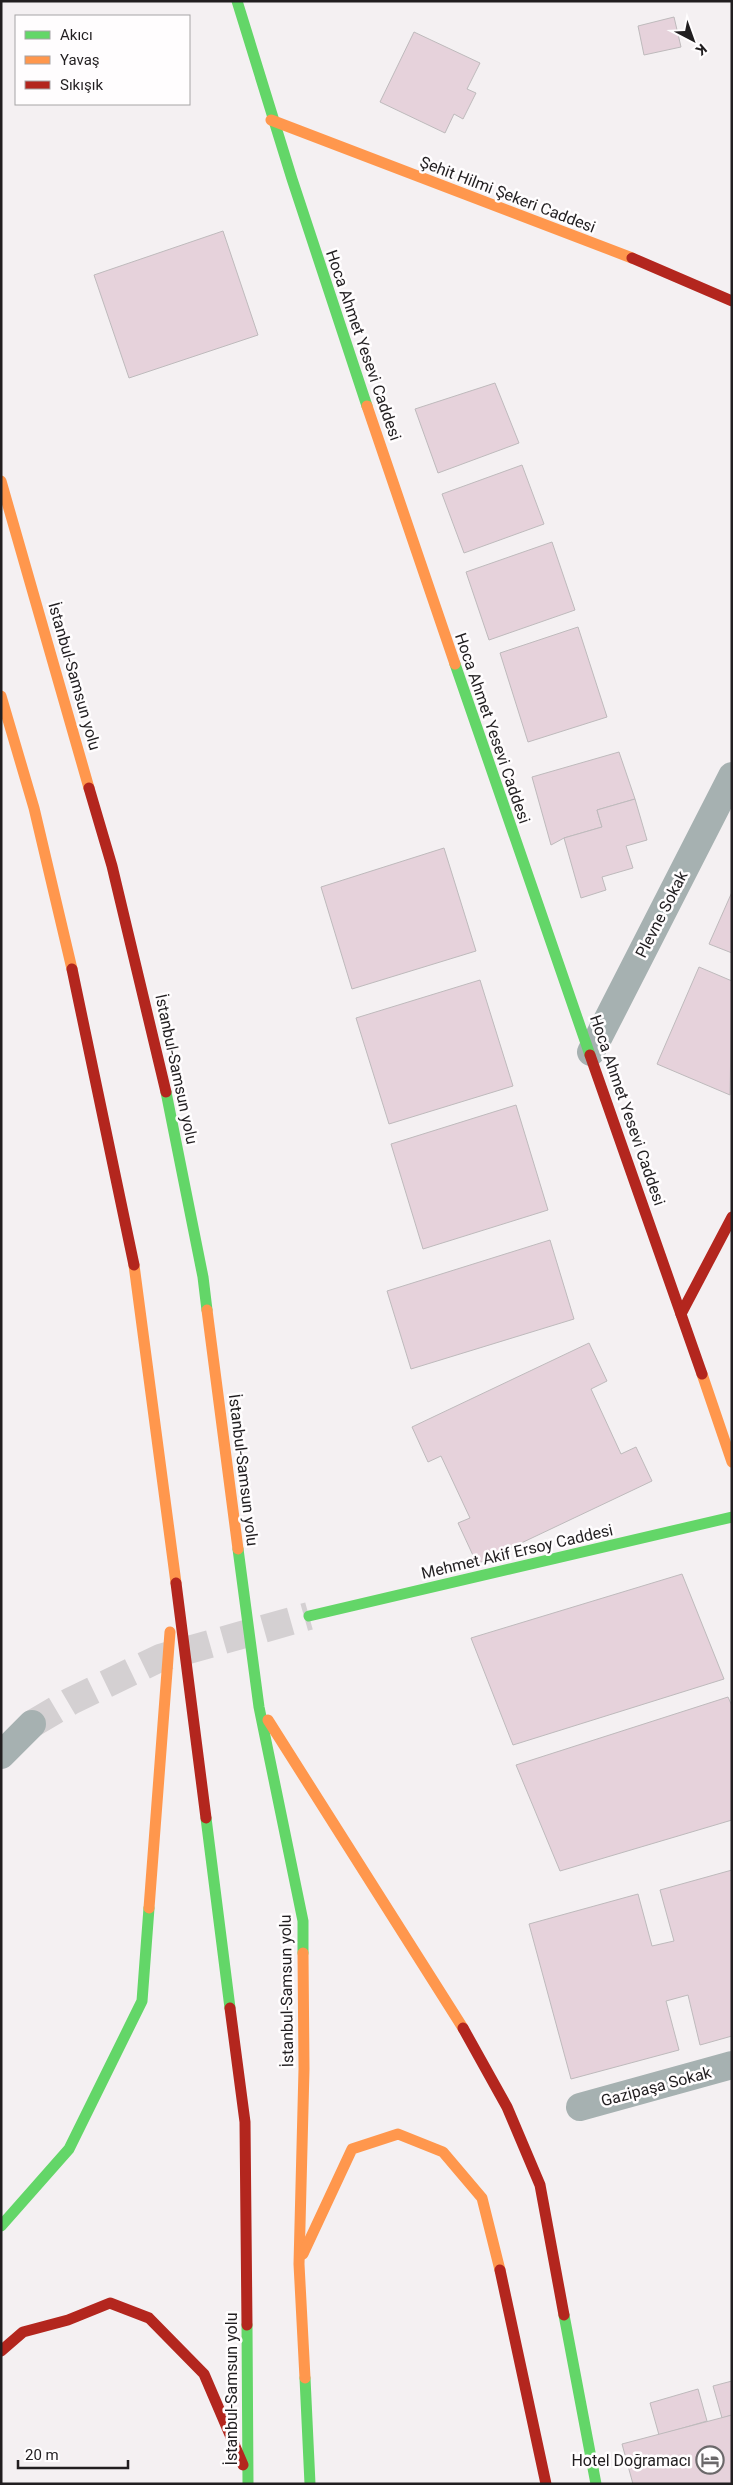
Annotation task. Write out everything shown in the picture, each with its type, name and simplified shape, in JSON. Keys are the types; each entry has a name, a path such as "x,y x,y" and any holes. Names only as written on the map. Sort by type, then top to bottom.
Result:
{"main road":[{"name":"Hoca Ahmet Yesevi Caddesi","path":"236,1 271,120 497,790 591,1052 732,1462"},
{"name":"Şehit Hilmi Şekeri Caddesi","path":"271,120 629,257 732,301"},
{"name":"İstanbul-Samsun yolu","path":"1,480 112,866 162,1070 203,1277 259,1706 303,1921 304,2069 298,2264 310,2484"},
{"name":"İstanbul-Samsun yolu","path":"1,696 34,808 69,954 136,1280 245,2122 248,2480"},
{"path":"681,1314 732,1217"},
{"name":"Mehmet Akif Ersoy Caddesi","path":"309,1616 732,1517"},
{"path":"1,2226 69,2149 142,2001 174,1576"},
{"path":"259,1706 480,2055 507,2107 540,2186 596,2484"},
{"path":"298,2264 352,2149 398,2134 443,2152 482,2198 508,2302 546,2484"},
{"path":"1,2351 23,2332 68,2320 110,2303 149,2318 204,2374 248,2480"}],"street":[{"name":"Plevne Sokak","path":"591,1052 732,776"},
{"path":"1,1755 32,1724"},
{"name":"Gazipaşa Sokak","path":"580,2107 732,2065"}],"building":[{"path":"674,17 681,47 644,55 638,26"},
{"path":"414,32 480,63 467,89 476,93 463,119 454,114 445,133 380,102"},
{"path":"223,231 258,335 129,378 94,275"},
{"path":"495,383 519,443 438,473 415,409"},
{"path":"522,465 544,524 464,553 442,494"},
{"path":"552,542 575,610 489,640 466,572"},
{"path":"578,627 607,717 528,742 500,653"},
{"path":"619,752 635,799 597,810 602,827 564,838 551,845 532,777"},
{"path":"635,799 647,840 626,846 633,868 602,877 606,890 581,898 564,838 602,827 597,810"},
{"path":"444,848 476,951 352,989 321,887"},
{"path":"732,892 732,953 709,944"},
{"path":"699,967 732,981 730,1095 657,1064"},
{"path":"480,980 513,1086 389,1124 356,1018"},
{"path":"516,1105 548,1210 423,1249 391,1144"},
{"path":"550,1240 574,1319 411,1369 387,1291"},
{"path":"589,1343 607,1381 591,1389 621,1454 636,1447 652,1481 477,1564 458,1523 470,1518 441,1456 428,1462 412,1427"},
{"path":"682,1574 724,1679 513,1745 471,1638"},
{"path":"728,1697 732,1706 732,1820 560,1871 516,1765"},
{"path":"732,1870 732,2036 700,2045 688,1995 666,2001 679,2050 571,2079 529,1924 638,1894 652,1946 674,1941 660,1890"},
{"path":"732,2381 732,2415 722,2418 713,2386"},
{"path":"698,2389 707,2421 659,2435 650,2403"},
{"path":"732,2415 732,2484 633,2484 622,2444"}],"tunnel":[{"path":"32,1724 71,1701 160,1658 309,1616"}],"traffic: fast":[{"path":"237,1 292,179 367,406"},
{"path":"455,664 590,1055"},
{"path":"166,1092 203,1277 207,1310"},
{"path":"309,1616 732,1517"},
{"path":"238,1549 259,1707 303,1921 303,1953"},
{"path":"206,1818 230,2008"},
{"path":"1,2226 69,2149 142,2001 149,1908"},
{"path":"564,2315 596,2484"},
{"path":"247,2325 248,2484"},
{"path":"305,2378 310,2484"}],"traffic: slow":[{"path":"271,120 632,258"},
{"path":"367,406 455,664"},
{"path":"1,481 89,788"},
{"path":"1,696 34,808 72,969"},
{"path":"134,1265 176,1583"},
{"path":"207,1310 238,1549"},
{"path":"702,1374 732,1462"},
{"path":"149,1908 170,1632"},
{"path":"268,1720 463,2028"},
{"path":"303,1953 304,2069 299,2264 305,2378"},
{"path":"303,2254 352,2149 398,2134 443,2152 482,2198 500,2270"}],"traffic: jam":[{"path":"632,258 732,301"},
{"path":"89,788 112,866 166,1092"},
{"path":"72,969 134,1265"},
{"path":"590,1055 702,1374"},
{"path":"681,1314 732,1217"},
{"path":"176,1583 206,1818"},
{"path":"230,2008 245,2122 247,2325"},
{"path":"463,2028 507,2107 540,2185 564,2315"},
{"path":"500,2270 546,2484"},
{"path":"1,2351 23,2332 68,2320 110,2303 149,2318 204,2374 243,2465"}],"place":[{"name":"Hotel Doğramacı","path":"710,2460"}]}
